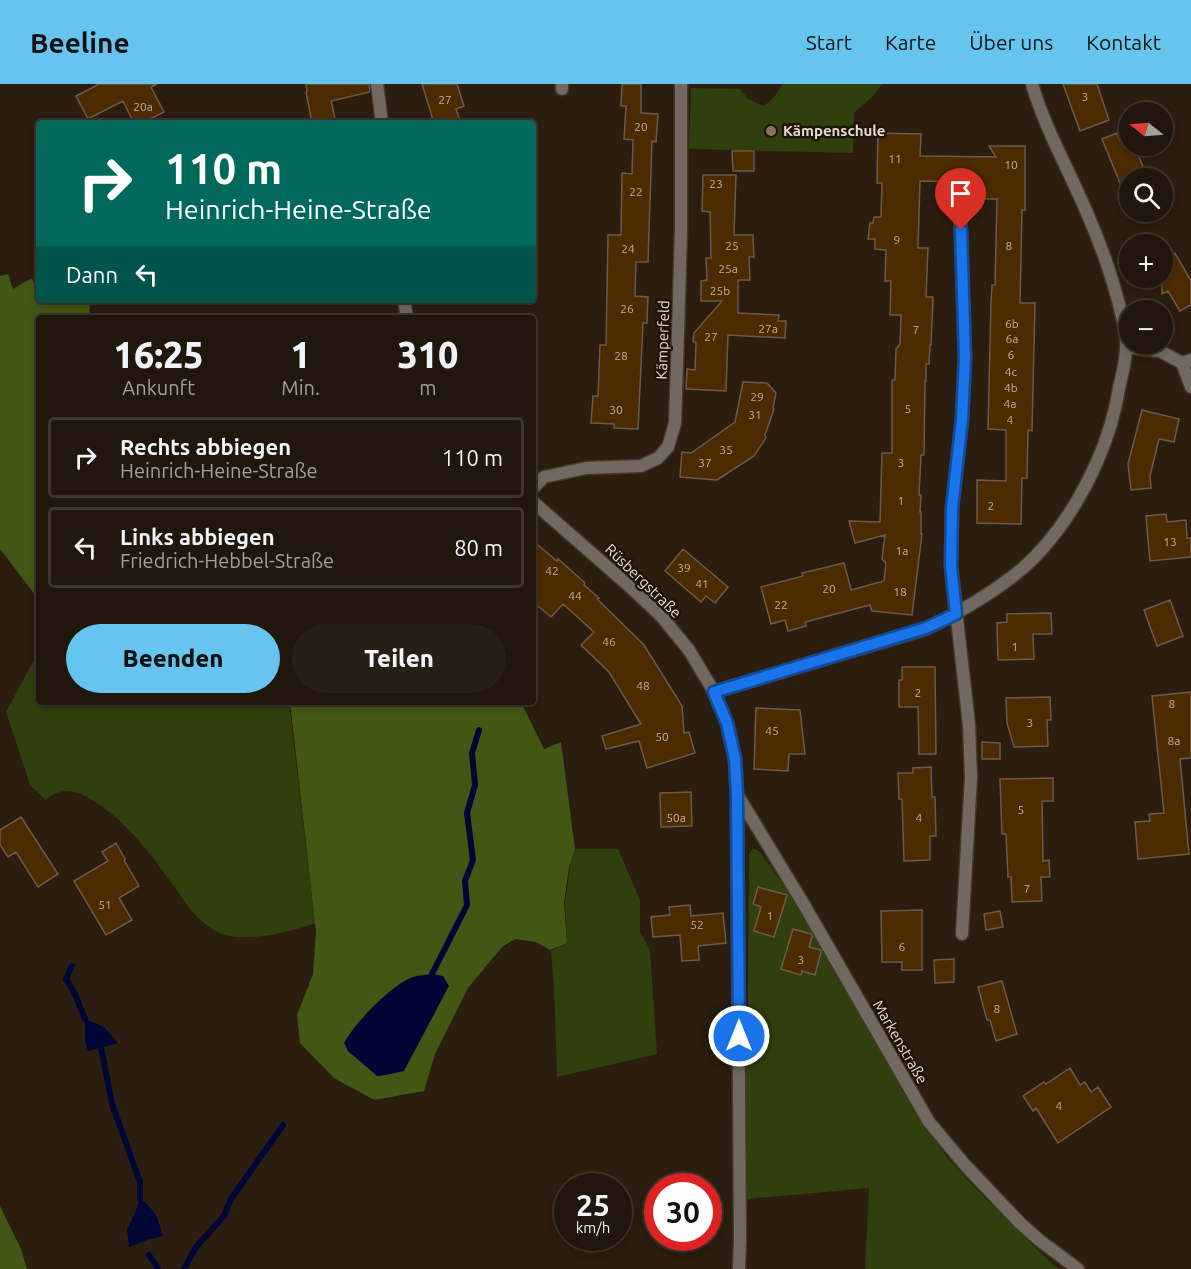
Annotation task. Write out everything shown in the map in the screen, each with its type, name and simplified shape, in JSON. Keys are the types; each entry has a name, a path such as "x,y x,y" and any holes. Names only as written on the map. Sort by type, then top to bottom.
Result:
{"street":[{"path":"377,84 382,120"},
{"name":"Kämperfeld","path":"536,485 544,477 586,468 641,466 658,458 668,447 675,423 681,230 681,84"},
{"path":"1032,84 1042,115 1088,214 1119,309"},
{"path":"960,208 965,358 962,419 952,508 951,566 969,725 971,777 962,934"},
{"path":"714,692 926,628 956,614 982,598 1022,568 1047,543 1062,523 1092,472 1104,446 1117,404 1125,354"},
{"path":"1167,354 1186,362 1191,387"},
{"name":"Rüsbergstraße","path":"536,504 661,616 689,650 714,692 727,723 735,759 737,795 739,1269"},
{"name":"Markenstraße","path":"737,795 803,903 929,1122 965,1165 1020,1223 1078,1269"}],"green space":[{"name":"Kämpenschule","path":"782,84 882,84 873,96 854,113 853,153 689,149 691,88 740,89 748,99 763,106"},
{"path":"8,274 13,289 32,278 36,291 36,303 89,303 90,315 36,315 36,596 0,549 0,276"},
{"path":"36,657 36,705 289,705 315,923 283,933 257,937 234,937 207,926 188,906 147,851 107,810 89,798 71,791 58,792 46,800 30,785 6,712"},
{"path":"290,705 522,705 544,749 561,742 575,849 569,868 564,902 567,943 550,950 536,942 515,939 502,947 468,988 435,1054 424,1091 374,1100 334,1078 300,1043 297,1015 313,974 316,932"},
{"path":"753,848 759,851 805,915 923,1125 947,1157 975,1188 1058,1269 865,1269 869,1188 747,1199 744,1025 748,1007 749,854"},
{"path":"575,849 618,849 640,900 640,932 650,950 657,1054 557,1077 551,951 567,943 565,902"},
{"path":"0,1206 21,1249 27,1269 0,1269"}],"shaded area":[{"path":"432,974 443,976 449,986 404,1071 377,1076 348,1051 344,1043 365,1016 395,988 413,977"},
{"path":"85,1019 104,1027 118,1043 88,1051 85,1042"},
{"path":"140,1199 156,1215 163,1236 129,1247 127,1229"}],"building":[{"path":"99,84 157,84 151,87 164,112 148,120 132,120 123,101 88,119 76,96"},
{"path":"306,84 369,84 370,92 331,101 335,120 311,120"},
{"path":"422,84 457,84 464,106 456,109 460,120 433,120"},
{"path":"622,84 641,84 641,113 658,114 656,142 652,141 648,262 636,262 635,296 648,297 647,323 643,323 638,429 614,428 614,424 591,423 593,396 598,396 600,345 606,345 608,235 621,235 622,173 632,174 633,140 624,139 626,106 621,106"},
{"path":"1063,84 1097,84 1109,120 1080,131"},
{"path":"878,133 921,134 920,156 996,157 989,146 1025,146 1025,210 1022,210 1020,303 1035,303 1032,431 1028,430 1027,478 1022,478 1021,524 977,523 977,480 1006,481 1006,430 988,429 991,302 992,285 995,285 997,199 967,199 968,182 920,181 918,248 928,248 926,297 933,297 931,345 929,364 926,364 924,455 921,455 919,495 921,495 922,534 912,615 872,611 870,605 805,622 806,626 788,631 785,620 771,624 761,587 803,576 802,573 844,563 851,590 884,581 886,563 882,559 885,535 855,543 849,521 880,522 882,453 892,453 892,380 895,380 896,349 900,344 901,315 890,315 891,281 885,281 886,250 875,249 875,239 868,239 870,223 873,223 874,217 881,217 882,183 877,183"},
{"path":"1117,133 1119,156 1138,156 1144,168 1119,168 1119,181 1102,139"},
{"path":"732,151 754,151 754,171 733,171"},
{"path":"703,175 736,175 734,235 753,235 754,257 749,257 750,280 738,280 738,313 779,315 778,321 786,321 785,338 728,335 726,391 686,389 687,369 695,370 694,333 722,301 701,301 701,281 707,280 706,258 711,258 710,212 702,211"},
{"path":"1175,253 1191,281 1191,305 1180,311 1168,291 1162,294 1162,288 1173,288 1173,254"},
{"path":"743,382 767,383 776,393 766,438 754,456 717,480 680,477 682,452 691,453 735,422"},
{"path":"1142,410 1179,419 1174,442 1159,439 1150,476 1151,488 1131,490 1128,464"},
{"path":"1166,514 1167,522 1186,520 1187,538 1191,538 1191,557 1150,561 1146,516"},
{"path":"536,543 585,583 584,585 599,598 597,599 644,645 682,706 684,733 689,732 695,753 647,768 639,741 606,749 602,736 641,724 609,672 581,645 594,632 563,604 551,617 536,604"},
{"path":"683,549 728,587 715,603 706,596 701,602 665,571"},
{"path":"1170,600 1183,636 1157,646 1144,610"},
{"path":"1051,613 1052,634 1033,634 1034,659 998,660 997,623 1007,622 1007,614"},
{"path":"902,667 935,667 936,754 919,754 918,707 899,707 899,680 902,680"},
{"path":"1191,692 1191,758 1180,759 1189,854 1138,859 1135,822 1150,821 1149,814 1164,813 1152,696"},
{"path":"1050,697 1051,720 1047,720 1048,746 1014,747 1007,723 1006,698"},
{"path":"756,708 800,710 805,754 789,754 788,771 754,769"},
{"path":"982,742 1000,743 1000,759 982,759"},
{"path":"931,767 932,797 935,797 936,836 930,836 930,860 904,861 902,799 899,799 898,773 913,773 913,768"},
{"path":"1053,778 1053,801 1042,801 1043,861 1049,860 1050,877 1041,877 1042,901 1012,902 1006,834 1002,834 1000,779"},
{"path":"691,792 692,826 661,827 660,793"},
{"path":"21,817 58,874 38,887 16,852 8,857 0,845 0,830"},
{"path":"116,843 139,886 119,898 132,920 106,935 74,881 108,861 102,852"},
{"path":"758,887 787,895 774,937 754,931 761,907 753,904"},
{"path":"690,905 691,916 723,913 726,943 698,946 699,960 682,961 680,935 653,937 651,917 670,915 669,907"},
{"path":"922,910 922,970 902,970 902,962 882,962 881,911"},
{"path":"1000,911 1003,927 986,930 984,914"},
{"path":"793,929 811,934 809,947 821,950 815,975 802,971 801,975 781,969"},
{"path":"954,959 954,982 935,983 934,960"},
{"path":"1002,981 1017,1034 996,1041 990,1020 987,1020 978,987"},
{"path":"1070,1068 1080,1085 1085,1082 1091,1092 1098,1087 1111,1107 1058,1143 1036,1108 1033,1111 1023,1096"}],"waterway":[{"path":"432,974 467,905 465,881 473,860 467,813 475,785 472,753 479,730"},
{"path":"72,966 66,979 85,1019"},
{"path":"101,1047 112,1104 140,1182 140,1199"},
{"path":"184,1269 196,1247 224,1216 231,1199 283,1125"},
{"path":"149,1255 158,1269"}],"place":[{"name":"Kämpenschule","path":"771,131"}],"route":[{"path":"739,1036 735,759 727,723 714,692 926,628 956,614 951,566 952,508 962,419 965,358 961,230"}]}
